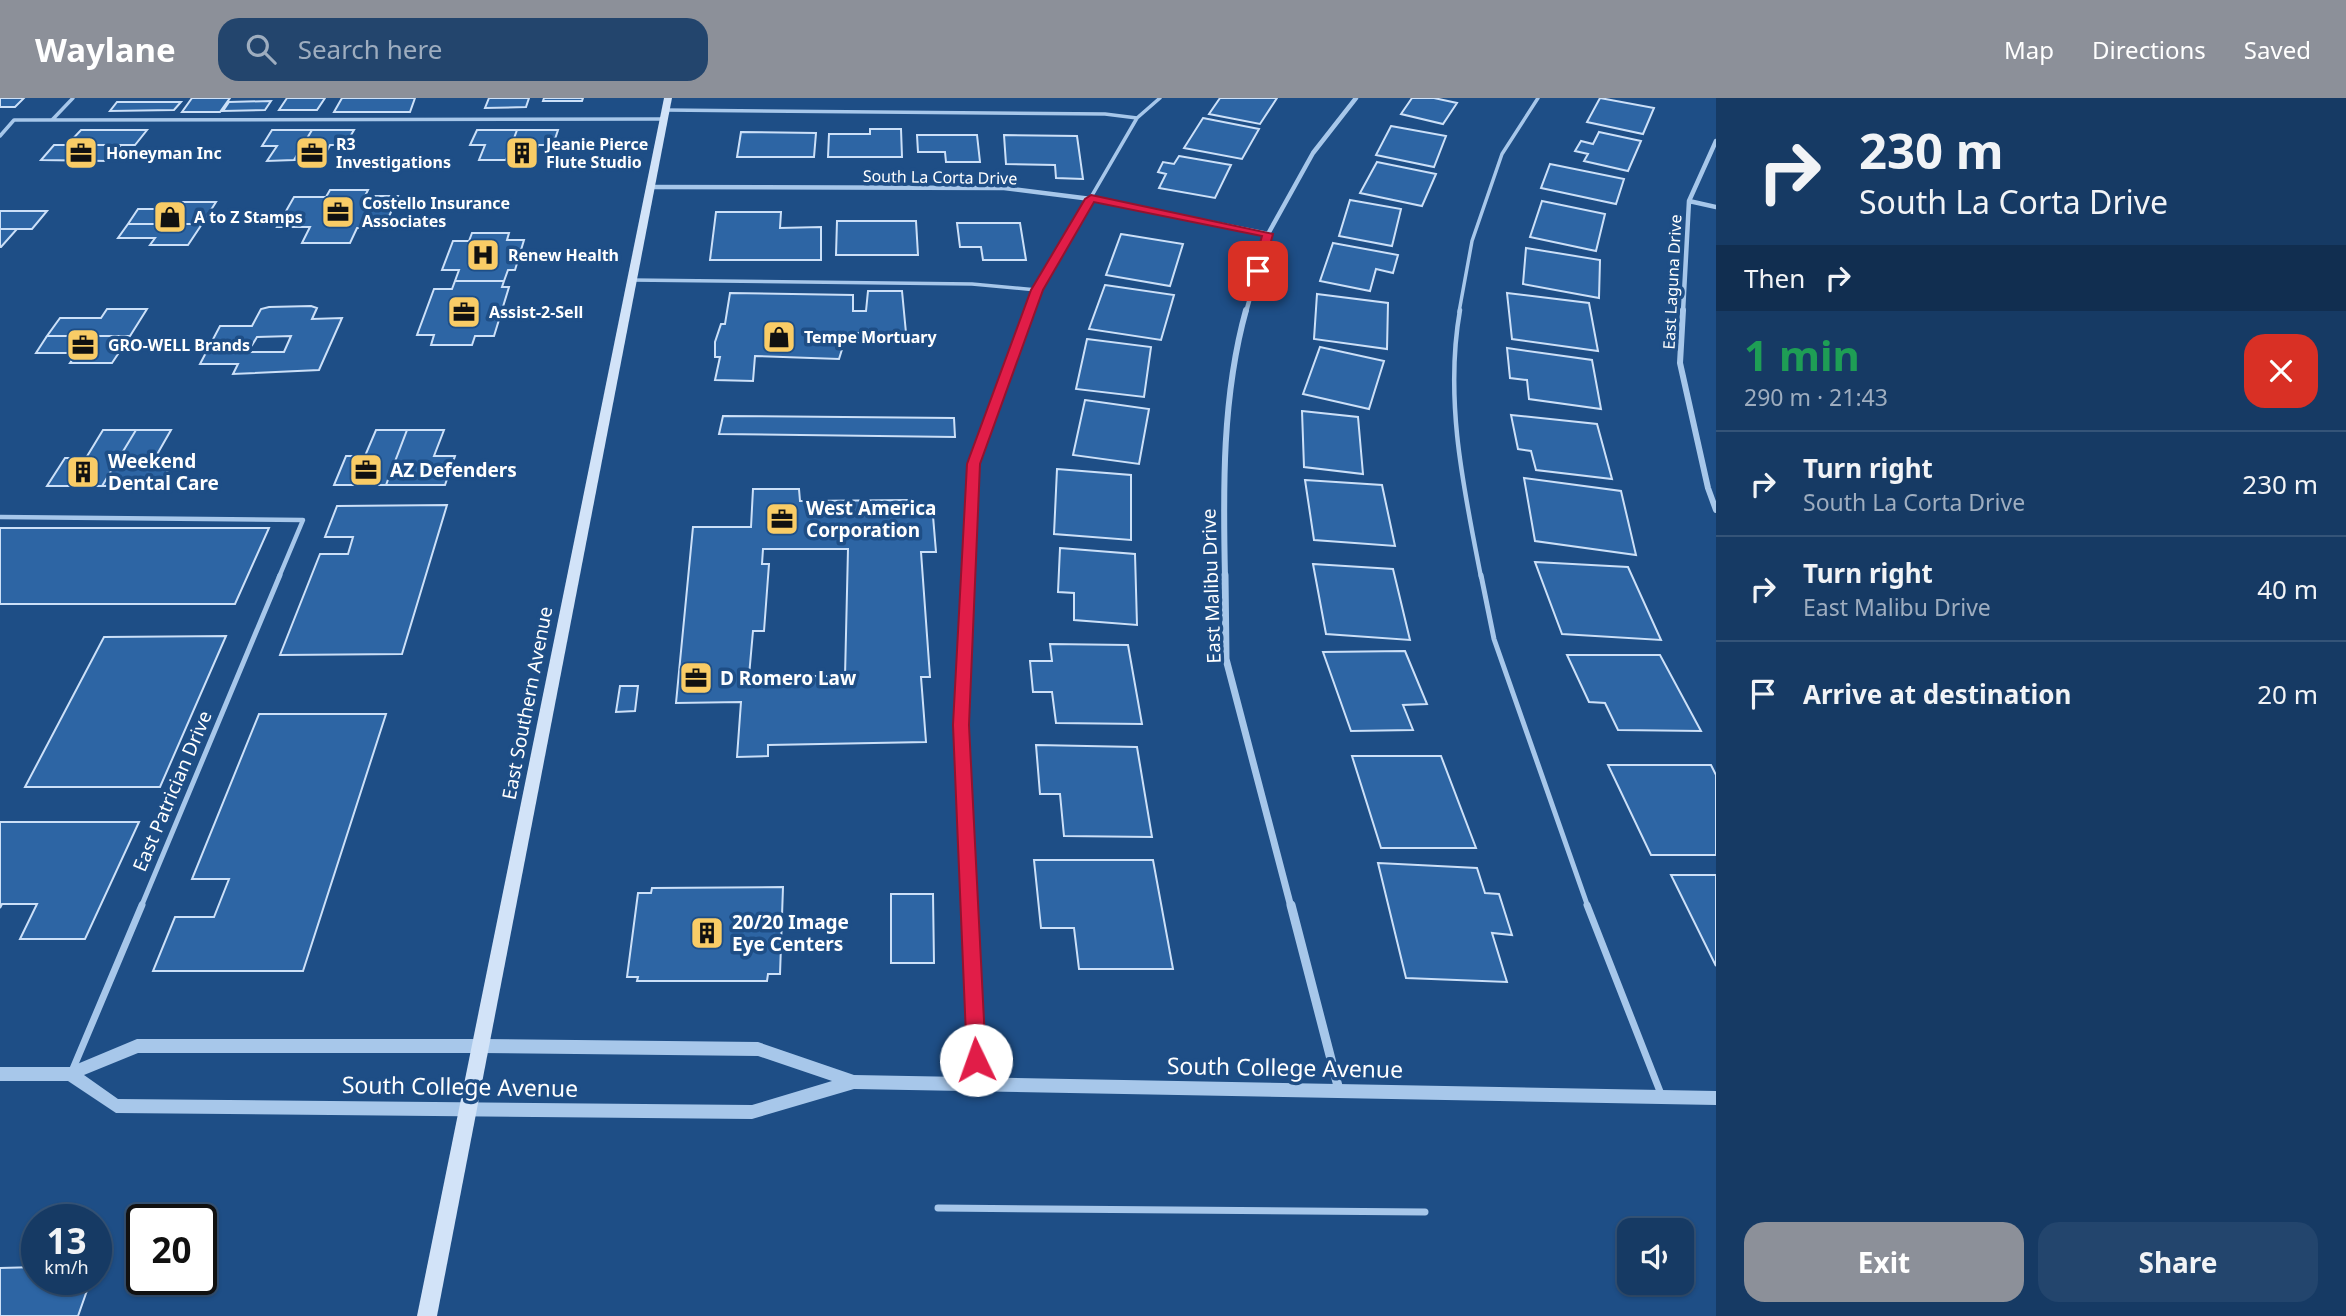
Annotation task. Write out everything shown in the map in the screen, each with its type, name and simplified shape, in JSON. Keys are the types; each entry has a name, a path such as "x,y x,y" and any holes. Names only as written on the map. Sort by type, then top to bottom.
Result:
{"main road":[{"name":"East Southern Avenue","path":"426,1316 668,98"}],"street":[{"name":"East Malibu Drive","path":"1339,1090 1226,659 1223,476 1238,340 1268,234 1314,153 1356,98"},
{"name":"East Laguna Drive","path":"1716,142 1689,201 1680,363 1708,488 1716,509"},
{"name":"South La Corta Drive","path":"650,187 1004,188 1091,199 1268,234"},
{"path":"1689,201 1716,207"},
{"name":"South College Avenue","path":"0,1074 71,1074 137,1046 480,1046 758,1049 854,1082"},
{"name":"South College Avenue","path":"71,1074 116,1106 752,1112 854,1082 1716,1098"}],"lane":[{"path":"52,120 73,98"},
{"path":"978,1083 961,725 974,464 1037,290 1137,118 1160,98"},
{"path":"1538,98 1502,154 1472,242 1453,349 1459,467 1494,639 1571,863 1662,1097"},
{"path":"0,136 15,120 1105,114 1137,118"},
{"path":"631,280 972,284 1037,290"},
{"name":"East Patrician Drive","path":"0,517 303,520 71,1074"},
{"path":"938,1208 1425,1212"}],"building":[{"path":"0,98 24,98 15,107 0,107"},
{"path":"192,98 230,98 220,112 182,112"},
{"path":"287,98 325,98 317,110 279,110"},
{"path":"342,98 415,98 410,112 334,112"},
{"path":"489,98 529,98 526,107 485,108"},
{"path":"544,98 583,98 582,101 543,101"},
{"path":"1220,98 1277,98 1260,124 1209,114"},
{"path":"1412,98 1434,98 1457,103 1443,124 1401,114"},
{"path":"1600,98 1654,108 1643,134 1587,122"},
{"path":"271,101 265,110 223,111 229,102"},
{"path":"117,102 181,102 174,110 110,111"},
{"path":"1203,118 1259,129 1242,159 1184,148"},
{"path":"1391,126 1446,136 1434,167 1376,155"},
{"path":"870,129 901,129 902,157 828,157 829,134 870,134"},
{"path":"81,130 147,130 135,145 67,145"},
{"path":"272,130 312,130 294,160 267,161 277,146 262,146"},
{"name":"R3 Investigations","path":"312,130 354,130 345,145 330,145 322,160 294,160"},
{"path":"477,130 517,130 506,160 479,160 485,145 470,145"},
{"name":"Jeanie Pierce Flute Studio","path":"517,130 558,130 553,145 538,145 533,160 506,160"},
{"path":"741,132 816,133 814,157 737,157"},
{"path":"1599,132 1641,141 1628,171 1584,161 1588,154 1575,151 1581,141 1593,144"},
{"path":"917,135 977,135 980,162 946,162 945,152 918,152"},
{"path":"1004,135 1077,136 1083,179 1056,178 1055,165 1006,164"},
{"name":"Honeyman Inc","path":"54,145 121,145 108,161 41,160"},
{"path":"1179,156 1231,165 1215,198 1159,188 1166,174 1158,172 1163,162 1174,164"},
{"path":"1377,162 1436,174 1422,206 1360,193"},
{"path":"1550,164 1624,179 1616,204 1541,188"},
{"name":"Costello Insurance Associates","path":"330,190 368,190 365,196 398,196 384,228 357,228 350,243 302,243 310,227 277,227 294,197 326,197"},
{"path":"1350,200 1401,209 1392,246 1339,236"},
{"path":"1542,201 1605,214 1596,251 1530,237"},
{"name":"A to Z Stamps","path":"180,202 216,202 202,224 128,224 138,209 175,209"},
{"path":"0,211 47,211 32,229 0,229"},
{"path":"716,212 781,212 780,228 821,227 821,260 710,260"},
{"path":"837,221 916,221 918,255 836,255"},
{"path":"957,223 1020,223 1026,260 983,260 981,247 960,247"},
{"path":"128,224 202,224 188,245 150,245 155,238 118,238"},
{"path":"0,229 17,229 1,247 0,247"},
{"name":"Renew Health","path":"472,233 509,233 507,240 524,240 515,270 508,270 504,281 455,281 459,270 442,270 453,241 469,241"},
{"path":"1121,234 1183,244 1170,286 1106,275"},
{"path":"1333,243 1398,255 1393,273 1376,269 1370,291 1320,281"},
{"path":"1526,248 1600,260 1599,298 1523,284"},
{"name":"Assist-2-Sell","path":"455,281 504,281 502,287 509,287 494,336 475,336 472,345 431,345 434,335 417,335 434,289 452,289"},
{"path":"1105,285 1174,295 1161,340 1089,329"},
{"name":"Tempe Mortuary","path":"868,291 902,291 906,333 840,333 844,343 839,359 755,356 753,381 715,380 720,357 715,357 715,342 721,324 725,324 730,293 853,295 853,311 866,311"},
{"path":"1507,293 1589,303 1598,351 1512,339"},
{"path":"1317,294 1388,303 1387,349 1314,339"},
{"path":"311,306 317,308 312,319 342,318 319,370 233,374 238,364 200,364 220,326 252,326 261,309","holes":["291,336 284,352 248,352 257,337"]},
{"path":"107,309 147,309 130,336 47,336 60,318 101,318"},
{"name":"GRO-WELL Brands","path":"47,336 130,336 112,363 70,363 77,353 36,353"},
{"path":"1087,339 1151,347 1144,397 1076,389"},
{"path":"1320,347 1384,361 1369,409 1303,394"},
{"path":"1507,348 1592,360 1601,409 1529,399 1527,380 1510,378"},
{"path":"1085,400 1149,409 1139,464 1073,455"},
{"path":"1302,411 1358,417 1363,474 1304,467"},
{"path":"1511,415 1597,424 1612,479 1536,470 1531,451 1518,449"},
{"path":"723,416 954,418 955,437 719,434"},
{"name":"Weekend Dental Care","path":"103,430 136,430 102,486 47,486 65,458 86,458"},
{"path":"136,430 171,430 155,458 175,458 159,486 102,486"},
{"name":"AZ Defenders","path":"376,430 407,430 386,485 334,485 346,456 365,456"},
{"path":"407,430 444,430 434,456 455,456 445,485 386,485"},
{"path":"1057,469 1131,475 1131,540 1054,534"},
{"path":"1524,478 1621,491 1636,555 1535,541"},
{"path":"1305,480 1382,485 1395,546 1314,540"},
{"path":"753,489 799,489 800,501 911,500 912,516 933,516 936,552 921,552 930,677 921,677 926,742 768,745 768,756 737,757 741,702 676,703 693,527 751,527","holes":["763,549 848,549 845,676 749,676 753,631 764,631 769,564 762,564"]},
{"path":"447,505 402,654 280,655 320,554 348,554 353,537 325,537 337,506"},
{"path":"0,528 269,528 235,604 0,604"},
{"path":"1060,548 1135,554 1137,625 1074,620 1074,593 1058,592"},
{"path":"1535,562 1628,567 1661,640 1562,634"},
{"path":"1313,564 1393,569 1410,640 1326,634"},
{"path":"226,636 160,787 25,787 104,637"},
{"path":"1050,644 1128,645 1142,724 1056,723 1052,692 1033,692 1030,661 1052,661"},
{"path":"1405,651 1427,704 1403,705 1413,730 1351,731 1323,652"},
{"path":"1567,655 1660,655 1701,731 1618,730 1605,703 1589,702"},
{"path":"620,686 638,686 635,711 616,712"},
{"path":"259,714 386,714 303,971 153,971 175,917 214,917 229,879 192,879"},
{"path":"1036,745 1137,747 1152,837 1064,836 1060,794 1040,794"},
{"path":"1352,756 1441,756 1476,848 1381,848"},
{"path":"1608,765 1711,765 1716,775 1716,855 1651,855"},
{"path":"0,822 139,822 85,939 20,939 37,904 2,904 0,908"},
{"path":"1034,860 1153,860 1173,969 1079,969 1074,928 1041,928"},
{"path":"1378,863 1477,868 1485,893 1499,894 1512,935 1492,933 1507,982 1406,978"},
{"path":"1671,875 1716,875 1716,966"},
{"name":"20/20 Image Eye Centers","path":"783,887 780,974 768,974 767,981 637,981 638,977 627,977 638,893 651,893 652,888"},
{"path":"891,894 933,894 934,963 891,963"},
{"path":"21,1267 21,1295 85,1295 78,1316 0,1316 0,1268"}],"place":[{"name":"Honeyman Inc","path":"81,153"},
{"name":"R3 Investigations","path":"312,153"},
{"name":"Jeanie Pierce Flute Studio","path":"522,153"},
{"name":"Costello Insurance Associates","path":"338,212"},
{"name":"A to Z Stamps","path":"170,217"},
{"name":"Renew Health","path":"483,255"},
{"name":"Assist-2-Sell","path":"464,312"},
{"name":"Tempe Mortuary","path":"779,337"},
{"name":"GRO-WELL Brands","path":"83,345"},
{"name":"AZ Defenders","path":"366,470"},
{"name":"Weekend Dental Care","path":"83,472"},
{"name":"West America Corporation","path":"782,519"},
{"name":"D Romero Law","path":"696,678"},
{"name":"20/20 Image Eye Centers","path":"707,933"}],"route":[{"path":"976,1060 961,725 974,464 1037,290 1091,199 1268,234 1258,271"}]}
